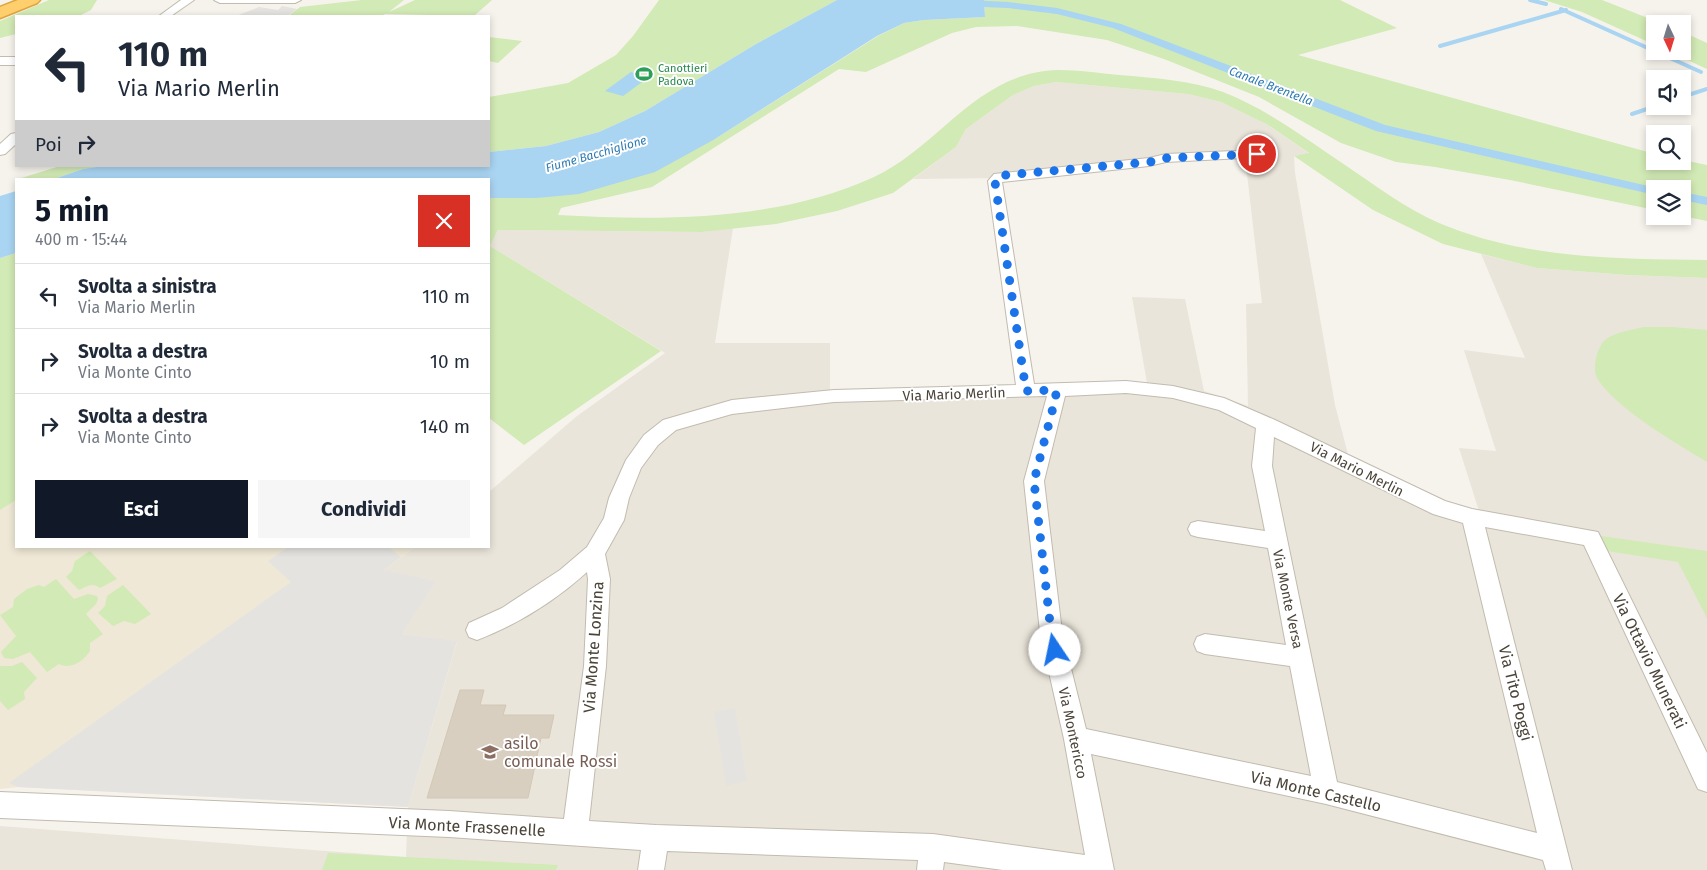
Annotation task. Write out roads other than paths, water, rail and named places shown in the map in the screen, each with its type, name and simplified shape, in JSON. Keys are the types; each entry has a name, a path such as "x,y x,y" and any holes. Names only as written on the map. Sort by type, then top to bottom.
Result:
{"highway":[{"path":"0,7 18,0"},
{"path":"0,13 32,0"}],"street":[{"path":"166,15 188,0"},
{"path":"220,0 292,0"},
{"path":"0,61 15,60"},
{"path":"0,151 15,137"},
{"path":"1026,391 995,182 998,177 1150,162 1166,158 1257,154"},
{"name":"Via Mario Merlin","path":"477,630 510,615 568,576 594,553 614,520 619,498 632,465 651,440 670,425 732,407 834,396 1126,387 1173,392 1224,405 1413,497 1440,508 1472,517 1592,538 1593,541"},
{"name":"Via Montericco","path":"1055,390 1056,396 1034,481 1051,632 1076,739 1101,870"},
{"name":"Via Monte Versa","path":"1268,425 1265,429 1262,466 1326,792"},
{"name":"Via Tito Poggi","path":"1472,517 1556,860"},
{"name":"Via Monte Versa","path":"1198,529 1276,541"},
{"name":"Via Ottavio Munerati","path":"1593,541 1707,780"},
{"name":"Via Monte Lonzina","path":"575,831 595,666 599,579 594,553"},
{"name":"Via Monte Versa","path":"1205,644 1300,657"},
{"name":"Via Monte Castello","path":"1076,739 1326,792 1556,860"},
{"name":"Via Monte Frassenelle","path":"0,805 575,831 1095,870"},
{"path":"651,870 656,838"}],"water":[{"name":"Fiume Bacchiglione","path":"837,0 984,0 985,17 924,20 904,23 877,36 715,139 655,172 579,194 537,198 490,198 490,178 57,178 83,169 96,167 490,167 490,152 546,146 599,132 645,111 756,44"},
{"path":"631,72 649,77 623,96 605,91"},
{"path":"15,191 15,253 0,258 0,196"}],"waterway":[{"path":"1530,0 1546,4"},
{"name":"Canale Brentella","path":"960,3 1008,5 1057,11 1117,26 1381,128 1646,189"},
{"path":"1440,46 1564,10"},
{"path":"1564,10 1701,72"},
{"path":"1691,94 1707,89"},
{"path":"1632,114 1646,109"},
{"name":"Canale Brentella","path":"1691,198 1707,201"}],"place":[{"name":"Canottieri Padova","path":"644,74"},
{"name":"asilo comunale Rossi","path":"490,752"}]}
